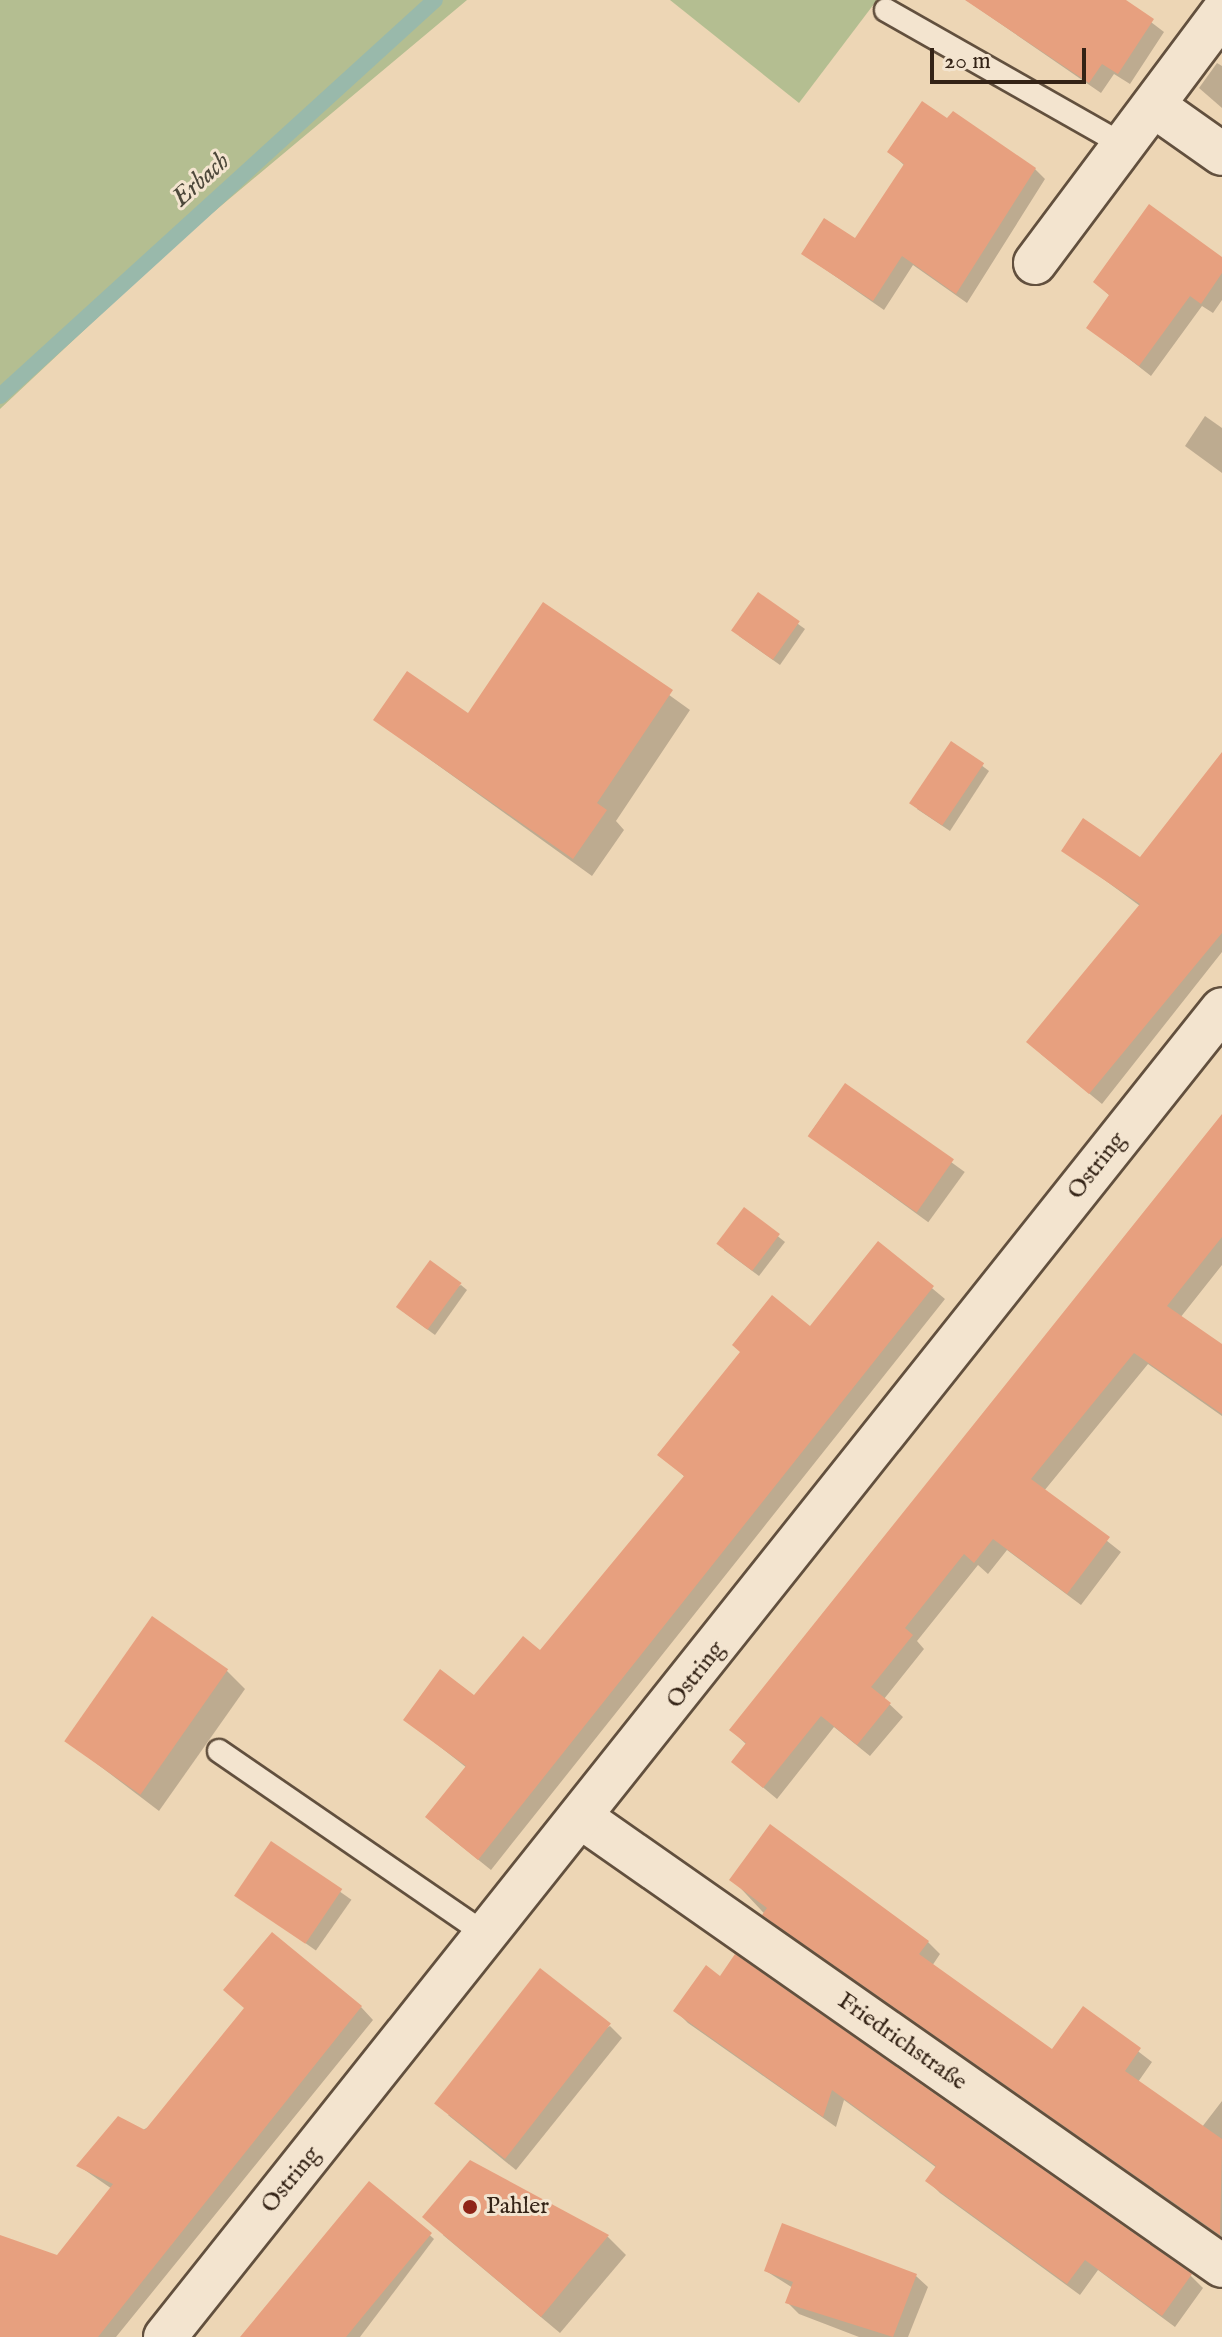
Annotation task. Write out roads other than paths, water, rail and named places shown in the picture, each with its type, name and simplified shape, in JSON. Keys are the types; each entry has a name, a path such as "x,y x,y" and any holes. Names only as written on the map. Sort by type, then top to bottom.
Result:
{"street":[{"path":"1035,263 1222,13"},
{"path":"1154,106 1222,154"},
{"name":"Ostring","path":"165,2337 582,1818 1222,1009"},
{"name":"Friedrichstraße","path":"582,1818 1222,2266"}],"lane":[{"path":"886,10 1124,145"},
{"path":"219,1751 488,1936"}],"waterway":[{"name":"Erbach","path":"0,396 435,0"}],"place":[{"name":"Pahler","path":"470,2207"}]}
